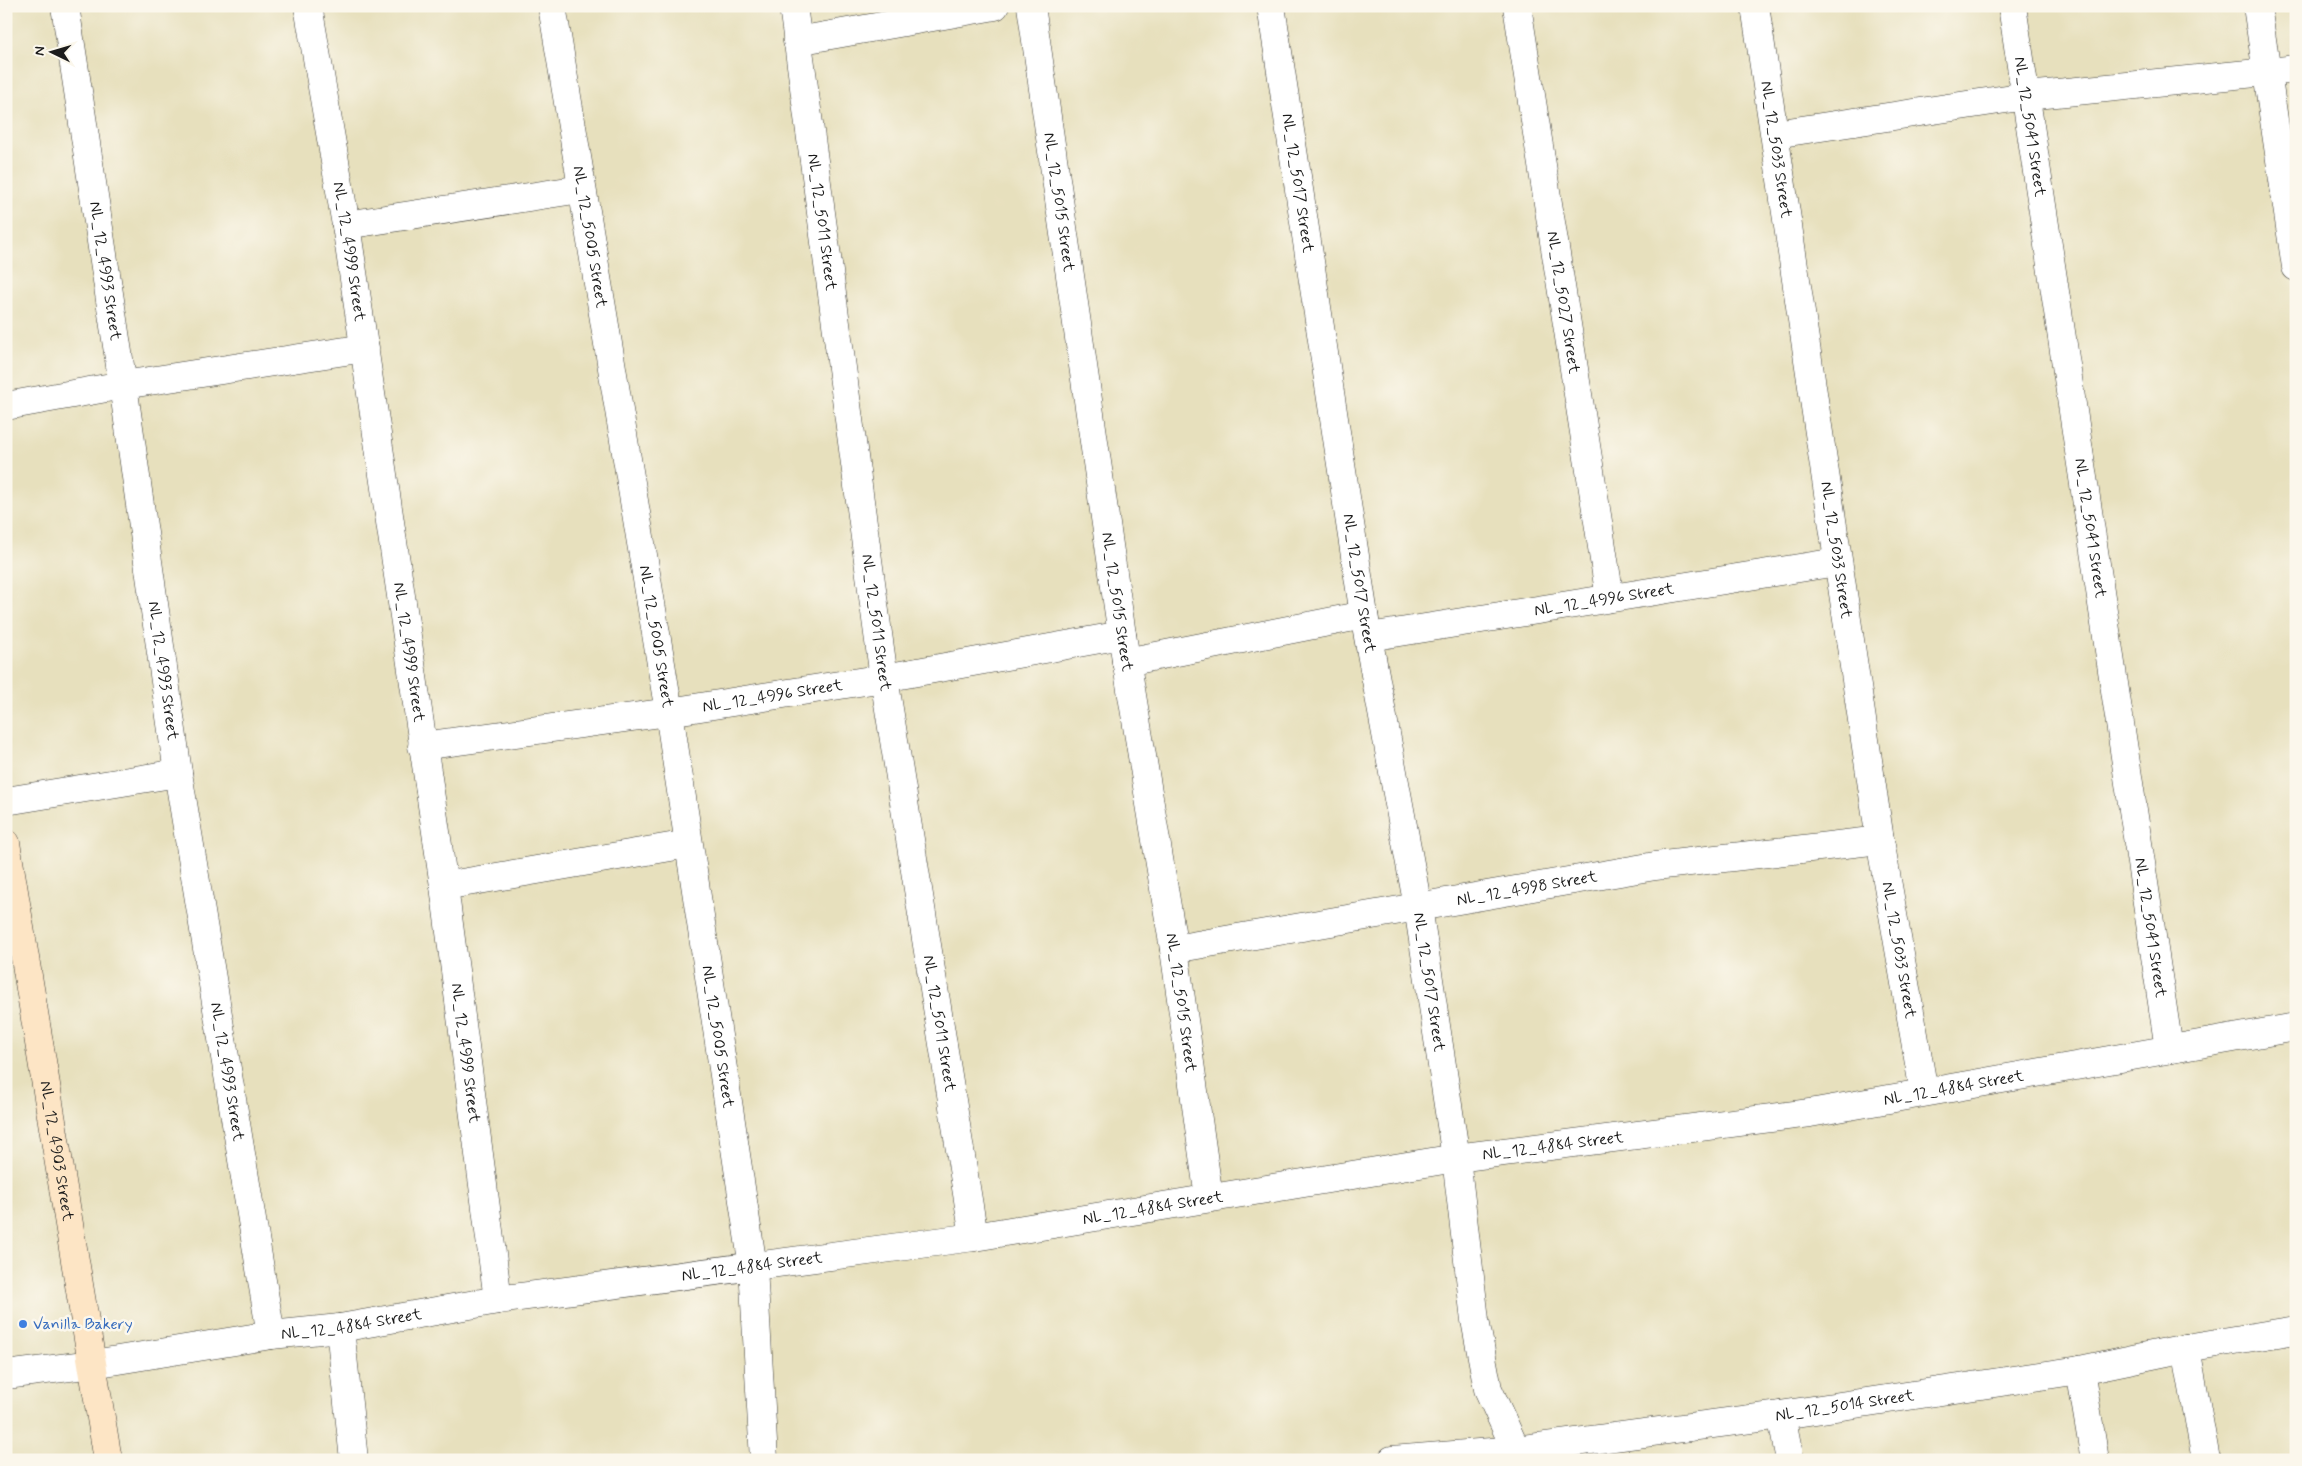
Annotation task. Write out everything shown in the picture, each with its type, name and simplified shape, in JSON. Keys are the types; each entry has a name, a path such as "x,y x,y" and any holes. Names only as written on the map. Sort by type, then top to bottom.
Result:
{"street":[{"name":"NL_12_4993 Street","path":"65,6 123,385 178,773 272,1335"},
{"name":"NL_12_4999 Street","path":"308,6 346,225 444,886 498,1300"},
{"name":"NL_12_5005 Street","path":"552,6 669,712 753,1267 764,1460"},
{"name":"NL_12_5011 Street","path":"793,6 884,678 974,1237"},
{"path":"797,41 995,6"},
{"name":"NL_12_5015 Street","path":"1031,6 1126,662 1174,949 1209,1198"},
{"name":"NL_12_5017 Street","path":"1271,6 1367,626 1418,907 1456,1158 1475,1320 1488,1389 1517,1455"},
{"name":"NL_12_5027 Street","path":"1517,6 1610,598"},
{"name":"NL_12_5033 Street","path":"1754,6 1880,840 1924,1092"},
{"name":"NL_12_5041 Street","path":"2012,6 2169,1049"},
{"path":"2257,6 2296,267"},
{"path":"1774,134 2026,96 2268,73 2296,68"},
{"path":"346,225 581,190"},
{"path":"6,406 123,385 365,348"},
{"name":"NL_12_4996 Street","path":"1126,662 1367,626 1610,598 1837,562"},
{"name":"NL_12_4996 Street","path":"422,746 669,712 884,678 1122,635"},
{"path":"6,801 178,773"},
{"name":"NL_12_4998 Street","path":"1174,949 1655,866 1880,840"},
{"name":"NL_12_4903 Street","path":"6,843 108,1460"},
{"path":"444,886 688,844"},
{"name":"NL_12_4884 Street","path":"6,1375 93,1364 272,1335 340,1328 498,1300 974,1237 1456,1158 1810,1113 2296,1027"},
{"path":"340,1328 354,1460"},
{"name":"NL_12_5014 Street","path":"1392,1460 1517,1455 2080,1370 2186,1348 2296,1330"},
{"path":"2186,1348 2206,1460"},
{"path":"2080,1370 2095,1460"},
{"path":"1782,1415 1790,1460"}],"place":[{"name":"Vanilla Bakery","path":"23,1324"}]}
